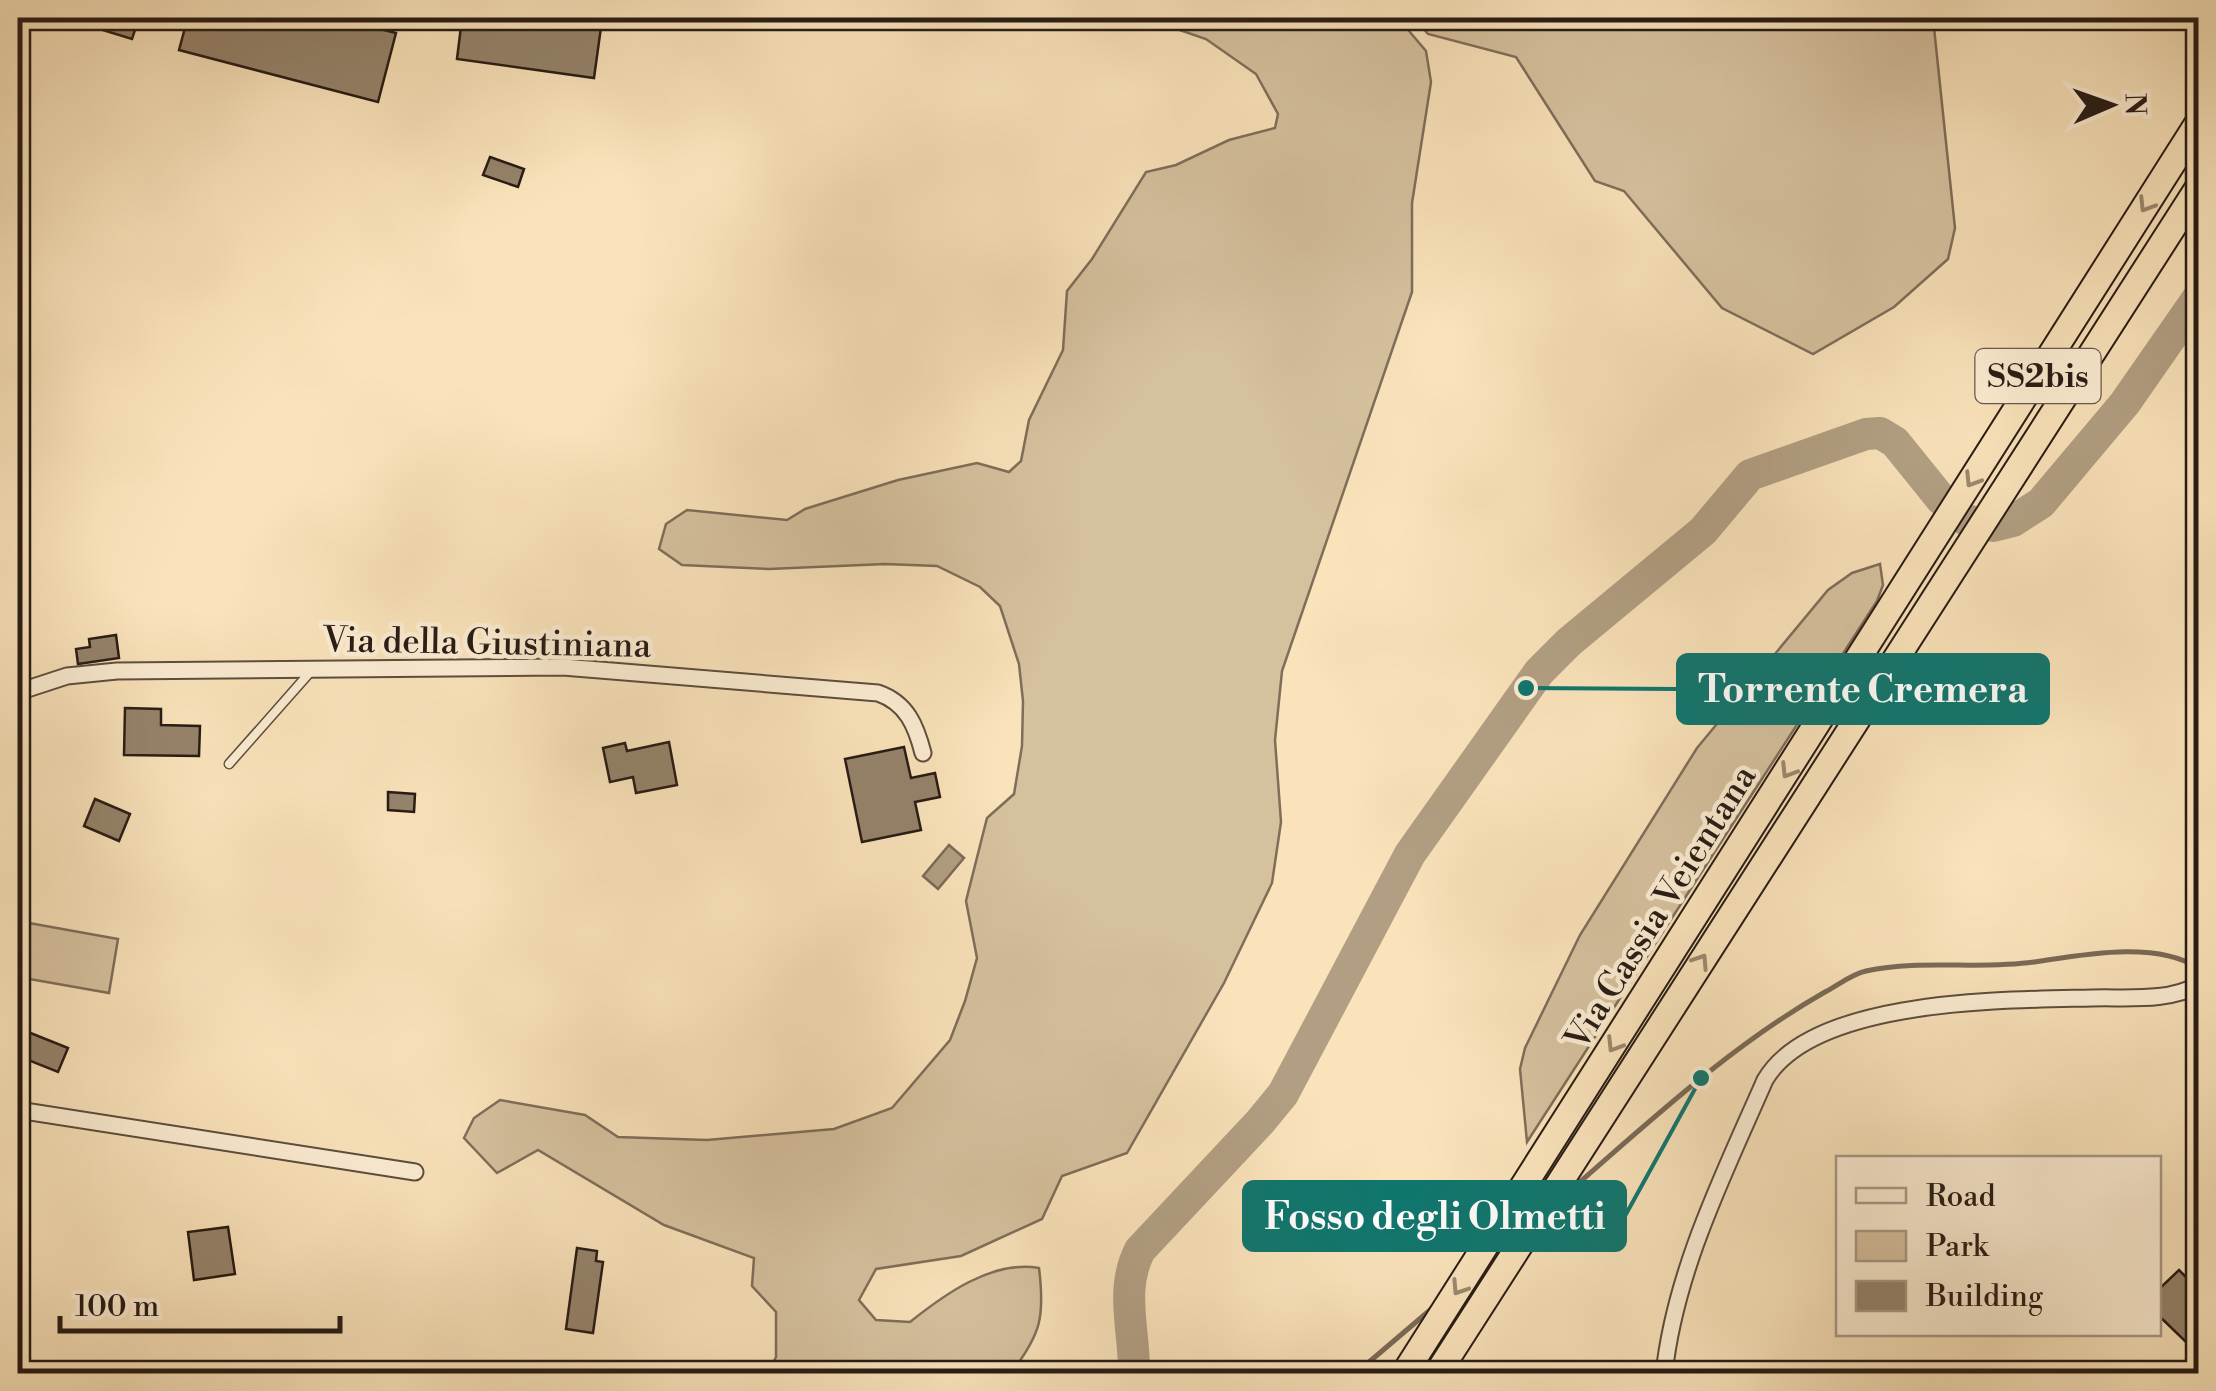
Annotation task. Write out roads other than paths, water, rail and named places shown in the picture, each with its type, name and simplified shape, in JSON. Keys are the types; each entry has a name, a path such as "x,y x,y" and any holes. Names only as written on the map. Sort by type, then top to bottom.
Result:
{"highway":[{"name":"Via Cassia Veientana","path":"1404,1374 2198,123"},
{"name":"Via Cassia Veientana","path":"1436,1374 2198,188"}],"street":[{"name":"Via della Giustiniana","path":"18,692 91,672 562,667 871,691 902,707 914,725 923,753"},
{"path":"1664,1374 1676,1307 1690,1260 1765,1080 1793,1052 1850,1023 1931,1006 2165,996 2198,985"},
{"path":"18,1110 415,1172"}],"lane":[{"path":"228,764 314,669"}],"waterway":[{"path":"1134,1374 1129,1295 1140,1250 1283,1094 1410,854 1539,672 1569,642 1703,531 1750,475 1866,434 1880,433 1895,442 1941,499 1966,520 1993,526 2013,521 2041,503 2125,403 2198,298"},
{"path":"1566,1194 1756,1036 1861,972 1887,967 2013,964 2118,952 2161,954 2198,968"},
{"path":"1355,1374 1436,1305"}],"place":[{"name":"Torrente Cremera","path":"1526,688"},
{"name":"Fosso degli Olmetti","path":"1701,1078"}]}
